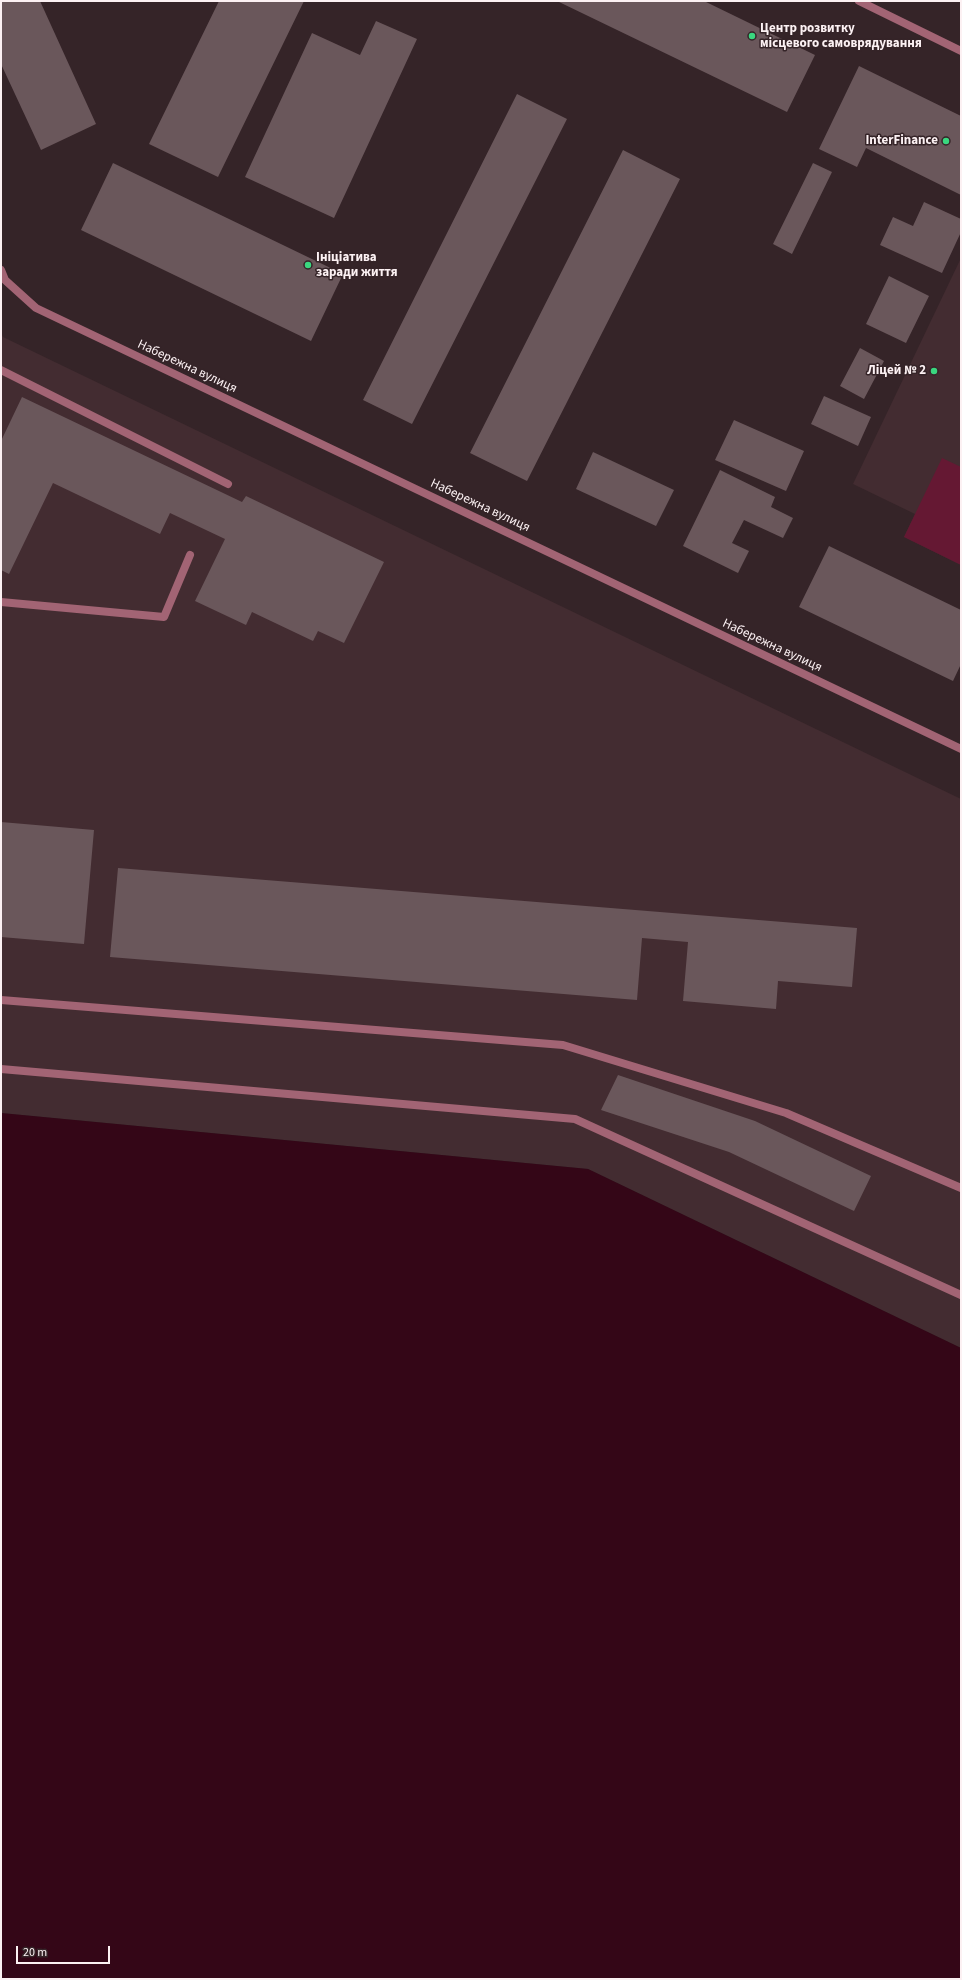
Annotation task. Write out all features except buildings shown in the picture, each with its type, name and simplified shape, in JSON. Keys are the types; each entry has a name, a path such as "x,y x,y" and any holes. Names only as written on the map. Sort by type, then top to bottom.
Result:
{"street":[{"path":"859,1 961,51"},
{"name":"Набережна вулиця","path":"1,270 5,280 36,308 961,749"},
{"path":"1,370 228,484"},
{"path":"1,602 164,617 190,555"},
{"path":"1,1000 563,1044 786,1113 961,1188"},
{"path":"1,1069 575,1119 961,1295"}],"shaded area":[{"name":"Ліцей № 2","path":"961,258 961,565 904,537 915,514 853,484"},
{"path":"1,333 3,337 961,799 961,1348 588,1169 1,1113"},
{"path":"942,458 961,467 961,565 904,537"},
{"path":"1,1113 588,1169 961,1348 961,1979 1,1979"}],"place":[{"name":"Центр розвитку місцевого самоврядування","path":"752,36"},
{"name":"InterFinance","path":"946,141"},
{"name":"Ініціатива заради життя","path":"308,265"},
{"name":"Ліцей № 2","path":"934,371"}]}
